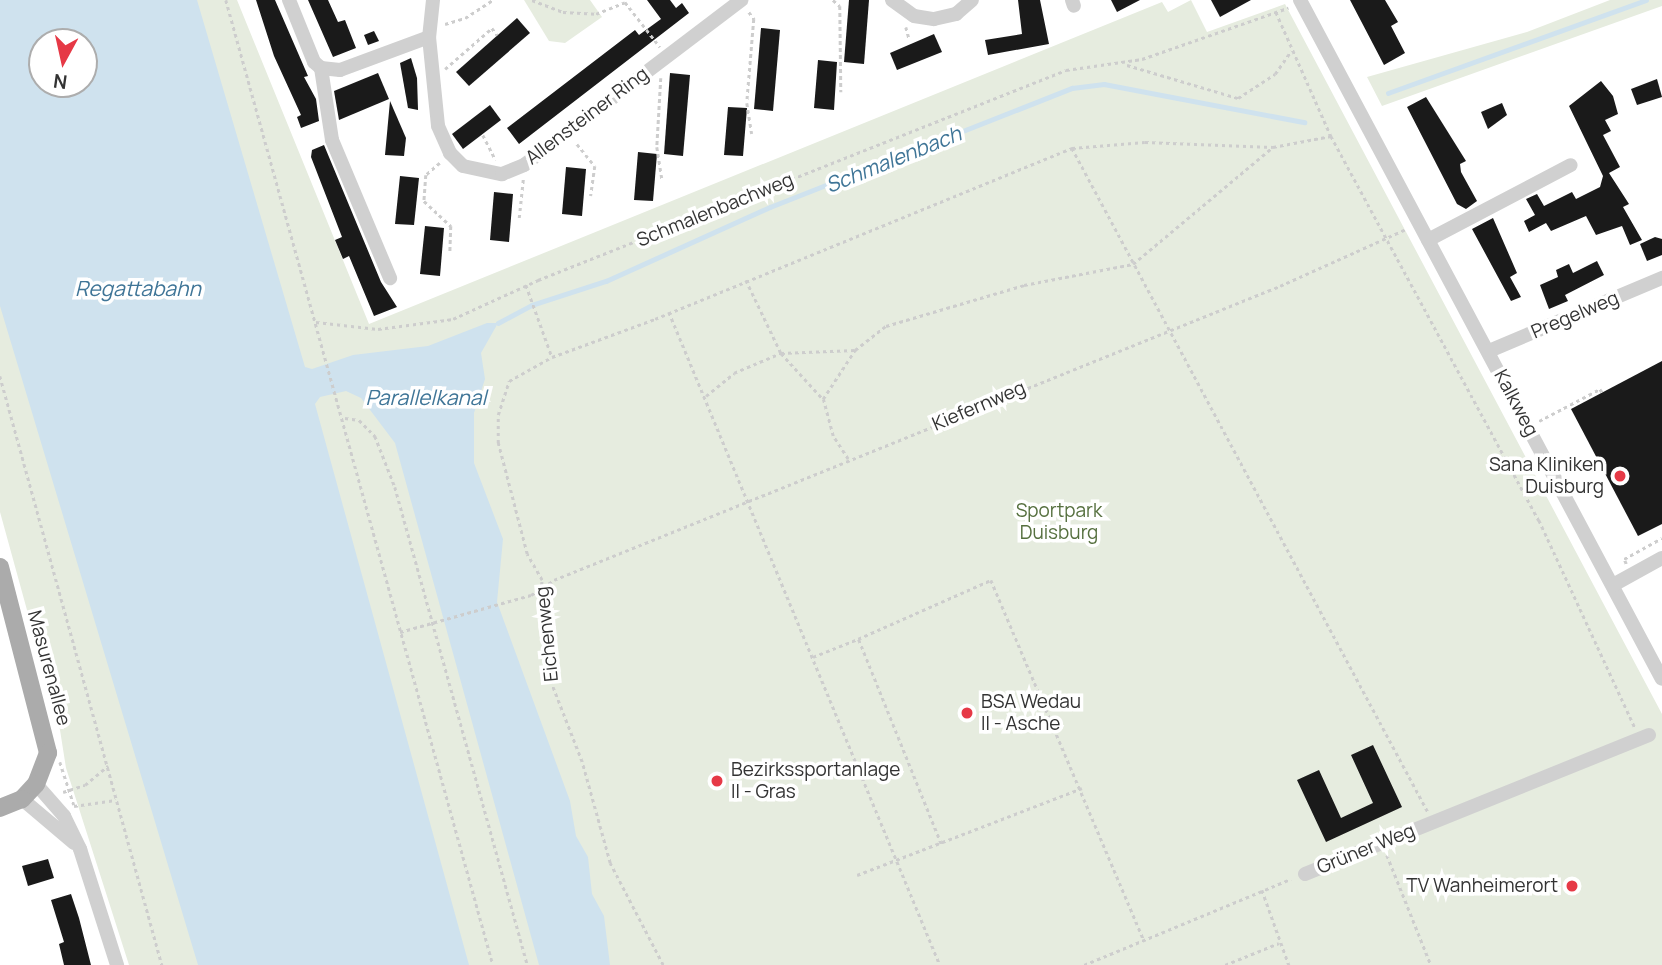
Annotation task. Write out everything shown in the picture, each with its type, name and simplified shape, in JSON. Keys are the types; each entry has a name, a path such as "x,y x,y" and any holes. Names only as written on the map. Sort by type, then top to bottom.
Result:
{"main road":[{"name":"Masurenallee","path":"0,567 46,734 48,753 36,784"},
{"path":"0,808 22,799 36,784"}],"street":[{"path":"289,0 314,62 321,68 340,70 429,37"},
{"path":"433,0 429,37 432,81 438,126 450,153"},
{"path":"892,0 914,16 934,19 956,14 972,0"},
{"name":"Kalkweg","path":"1301,1 1662,679"},
{"name":"Allensteiner Ring","path":"450,153 463,166 502,174 524,165 662,60 744,5"},
{"path":"321,68 332,140 390,278"},
{"path":"1428,240 1570,165"},
{"name":"Pregelweg","path":"1489,351 1662,278"},
{"path":"1613,585 1662,558"},
{"name":"Grüner Weg","path":"1305,874 1645,737"},
{"path":"36,784 64,816 80,849 117,965"},
{"path":"22,799 80,849"}],"path":[{"path":"226,0 344,418 492,965"},
{"path":"429,37 441,25 466,18 494,0"},
{"path":"532,0 563,12 596,14 624,1 662,60 657,147 662,179"},
{"path":"833,0 841,6"},
{"path":"841,0 841,92"},
{"name":"Schmalenbachweg","path":"316,322 378,329 453,320 526,285 1066,70 1124,64 1301,1"},
{"path":"744,5 754,19 747,103 752,134"},
{"path":"1276,12 1291,51 1332,136 1539,520 1645,737"},
{"path":"432,81 492,28 497,34"},
{"path":"1124,64 1238,98 1275,75 1291,51"},
{"path":"567,132 595,166 591,196"},
{"path":"483,135 502,174"},
{"name":"Eichenweg","path":"663,965 610,863 582,762 554,697 540,573 527,554 503,466 497,423 509,381 552,357 1072,148 1145,142 1273,147 1332,136"},
{"path":"823,399 855,350 887,326 1024,285 1133,264 1273,147"},
{"path":"1072,148 1433,822"},
{"path":"450,153 426,175 424,201 451,226 450,253"},
{"path":"519,218 524,165"},
{"name":"Kiefernweg","path":"400,632 506,603 540,590 1419,223"},
{"path":"746,279 781,353 823,399 833,436 849,460"},
{"path":"526,285 542,323 552,357"},
{"path":"669,312 751,500 940,965"},
{"path":"706,396 734,373 781,353 855,350"},
{"path":"0,376 162,965"},
{"path":"1529,426 1600,389 1602,393"},
{"path":"344,418 359,420 375,436 395,486 528,965"},
{"path":"813,657 991,580 1082,788 1144,941"},
{"path":"858,639 941,844"},
{"path":"57,757 74,806 117,800"},
{"path":"69,790 85,785 108,766"},
{"path":"856,875 896,862 1082,788"},
{"path":"1382,843 1431,965"},
{"name":"Grüner Weg","path":"1084,965 1305,874"},
{"path":"1262,890 1289,965"},
{"path":"1225,965 1279,943"}],"green space":[{"name":"Sportpark Duisburg","path":"0,0 237,0 369,324 1162,2 1168,12 1191,0 1207,32 1285,4 1662,714 1662,965 129,965 66,768 60,730 0,512"},
{"path":"524,0 590,0 602,17 565,43 549,41"},
{"path":"1610,0 1662,0 1662,6 1382,106 1367,77 1527,32"}],"water":[{"name":"Regattabahn","path":"0,0 197,0 305,367 312,369 353,355 428,346 487,323 498,323 481,353 485,379 474,413 474,463 503,539 497,602 570,801 576,836 588,857 592,894 604,916 610,965 539,965 395,443 361,398 346,391 320,397 315,404 469,965 198,965 0,306"}],"building":[{"path":"256,0 275,0 308,76 304,77 316,99 319,121 301,128 297,117 301,115 274,56"},
{"path":"308,0 328,0 338,22 345,20 356,48 333,57"},
{"path":"647,0 670,0 676,8 682,3 689,13 519,144 507,128 635,30 639,35 661,19"},
{"path":"849,0 869,0 864,64 844,62"},
{"path":"1018,0 1040,0 1049,44 988,55 985,40 1022,34"},
{"path":"1111,0 1140,0 1117,12"},
{"path":"1211,0 1251,0 1220,17"},
{"path":"1350,0 1385,0 1398,22 1391,26 1405,53 1384,65"},
{"path":"517,18 530,33 469,86 456,72"},
{"path":"761,28 780,30 773,111 754,109"},
{"path":"374,31 379,41 368,45 364,35"},
{"path":"934,34 942,52 897,70 890,53"},
{"path":"411,58 417,78 418,110 408,108 400,63"},
{"path":"818,60 837,62 834,110 814,108"},
{"path":"378,73 389,99 339,120 334,91"},
{"path":"670,73 690,75 683,156 664,154"},
{"path":"1657,79 1662,97 1637,105 1631,89"},
{"path":"1601,81 1613,96 1618,114 1605,120 1611,131 1603,135 1620,167 1609,173 1629,204 1623,207 1642,240 1630,245 1622,226 1596,235 1586,216 1551,231 1546,223 1529,232 1524,221 1535,215 1526,199 1537,194 1544,206 1572,192 1576,199 1600,187 1603,176 1569,106"},
{"path":"1426,97 1466,161 1460,164 1461,172 1477,201 1466,209 1457,204 1407,107"},
{"path":"390,101 406,138 404,156 385,155"},
{"path":"1502,103 1507,115 1488,129 1481,112"},
{"path":"490,105 501,120 463,149 452,134"},
{"path":"728,107 747,108 743,156 724,155"},
{"path":"324,145 381,282 397,307 374,316 349,256 343,259 335,240 342,237 311,157 312,150"},
{"path":"638,152 657,154 653,201 634,200"},
{"path":"566,167 586,169 582,216 562,214"},
{"path":"400,176 419,178 414,225 395,224"},
{"path":"494,192 513,194 509,242 490,240"},
{"path":"1493,218 1517,273 1510,277 1521,297 1511,301 1472,229"},
{"path":"425,226 444,228 440,276 420,274"},
{"path":"1655,237 1662,239 1662,255 1647,261 1640,244"},
{"path":"1597,261 1604,275 1565,295 1568,301 1549,309 1540,285 1558,277 1556,270 1569,264 1573,273"},
{"path":"1662,361 1662,524 1638,536 1571,409"},
{"path":"1373,745 1402,807 1326,842 1297,780 1319,770 1341,818 1373,803 1351,755"},
{"path":"48,859 54,878 28,886 22,866"},
{"path":"71,894 91,965 64,965 59,944 64,942 51,900"}],"waterway":[{"path":"1388,93 1646,0"},
{"name":"Schmalenbach","path":"498,323 532,305 606,281 770,207 1072,88 1104,84 1304,122"}],"place":[{"name":"Sana Kliniken Duisburg","path":"1620,476"},
{"name":"BSA Wedau II - Asche","path":"967,713"},
{"name":"Bezirkssportanlage II - Gras","path":"717,781"},
{"name":"TV Wanheimerort","path":"1572,886"}],"water label":[{"name":"Parallelkanal","path":"426,397"}]}
